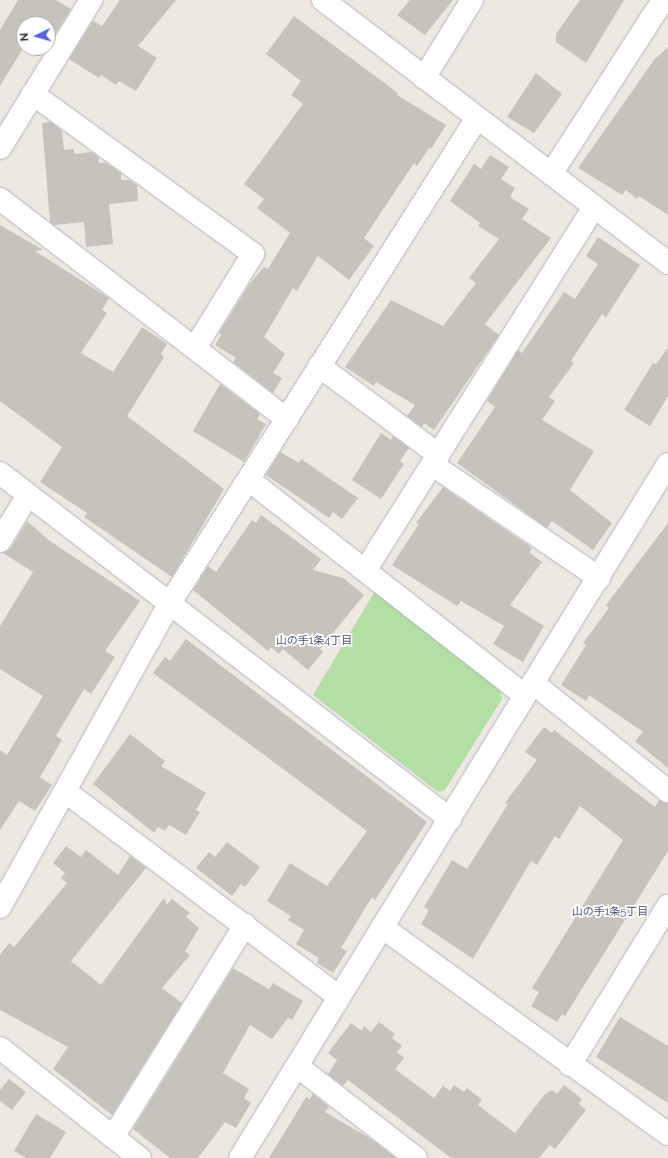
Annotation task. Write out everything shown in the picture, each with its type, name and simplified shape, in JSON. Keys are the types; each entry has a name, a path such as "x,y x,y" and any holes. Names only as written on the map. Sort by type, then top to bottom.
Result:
{"street":[{"path":"0,148 91,0"},
{"path":"323,0 668,263"},
{"path":"424,78 472,0"},
{"path":"551,174 663,0"},
{"path":"33,94 252,254 195,348"},
{"path":"0,907 66,792 170,603 477,118"},
{"path":"0,199 287,419"},
{"path":"366,569 594,207"},
{"path":"319,366 436,460 599,578"},
{"path":"240,1158 668,464"},
{"path":"0,473 450,819"},
{"path":"248,480 366,569 668,791"},
{"path":"0,541 28,495"},
{"path":"66,792 339,997"},
{"path":"570,1065 668,906"},
{"path":"113,1137 245,925"},
{"path":"382,928 570,1065 668,1134"},
{"path":"0,1048 140,1158"},
{"path":"296,1066 416,1158"}],"green space":[{"path":"375,591 500,690 502,699 445,790 438,792 313,695"}],"building":[{"path":"18,0 56,0 71,9 56,33 56,16 16,16 16,56 18,56 0,86 0,30"},
{"path":"120,0 176,0 138,46 157,58 136,91 119,81 116,85 101,75 99,78 69,59 93,21 102,26"},
{"path":"410,0 453,0 425,35 397,15"},
{"path":"580,0 624,0 586,63 556,42 556,34"},
{"path":"294,16 398,93 397,95 446,125 431,149 429,148 417,166 414,163 364,238 374,246 349,280 318,256 297,291 293,288 264,337 285,354 273,373 282,378 273,393 233,362 236,358 215,345 221,335 219,333 249,285 264,267 268,269 290,233 257,208 264,199 244,184 303,104 291,95 301,81 266,54"},
{"path":"668,47 668,215 639,196 637,199 626,190 622,195 578,168 654,60"},
{"path":"536,73 562,94 534,133 507,117"},
{"path":"51,122 62,131 64,150 74,149 74,154 92,152 99,158 99,163 106,163 121,173 121,180 129,180 137,185 138,201 109,204 113,244 86,247 84,222 54,225 50,222 42,123"},
{"path":"490,155 509,167 501,179 515,188 510,197 529,209 522,219 551,238 485,324 499,335 434,430 424,423 422,427 407,416 415,405 376,382 374,386 345,367 391,300 443,326 476,283 469,278 499,239 478,226 480,223 450,201 474,164 481,169"},
{"path":"0,225 43,250 35,251 109,298 102,310 107,313 81,353 113,372 142,327 167,344 161,354 164,357 127,416 224,489 172,577 84,517 87,513 40,482 62,447 0,401"},
{"path":"598,237 640,265 606,317 602,314 571,361 574,363 549,397 555,401 542,420 594,451 570,490 612,523 593,550 552,521 547,528 457,463 495,407 487,401 518,350 522,353 564,292 575,299 598,264 586,256"},
{"path":"668,348 668,396 650,426 624,410 653,363 656,364"},
{"path":"220,384 260,414 257,419 266,424 244,462 193,431"},
{"path":"381,433 391,440 393,436 409,448 400,461 404,464 381,499 352,480"},
{"path":"280,452 299,463 301,459 358,498 342,519 333,512 329,518 266,475"},
{"path":"443,487 532,548 529,552 542,562 510,605 544,626 523,662 493,644 504,626 461,601 457,606 392,565 419,524 416,523"},
{"path":"261,515 321,559 313,570 343,578 364,595 320,649 323,652 308,670 283,649 279,654 271,647 268,651 193,590 208,566 216,572 252,520 256,523"},
{"path":"27,521 50,541 140,601 105,651 115,657 91,694 84,689 56,736 62,740 40,777 52,785 35,811 19,801 0,830 0,750 7,755 43,696 0,669 0,626 33,572 3,553 11,548"},
{"path":"668,523 668,768 635,741 643,732 589,695 586,701 561,685 586,645 583,643 609,608 606,605"},
{"path":"186,639 427,822 375,900 372,897 341,948 347,951 333,973 317,963 319,958 296,944 304,930 288,920 291,916 267,901 290,863 327,886 367,831 153,673 165,657 170,661"},
{"path":"544,727 552,733 554,730 655,807 659,800 668,803 668,851 565,1016 562,1014 557,1022 531,1006 539,992 532,988 623,840 580,806 559,839 555,836 537,865 531,861 473,959 421,924 429,910 424,907 452,860 467,869 508,804 505,803 537,760 525,752"},
{"path":"130,734 165,761 161,766 206,793 196,810 200,812 186,835 169,825 165,831 158,827 154,833 93,784"},
{"path":"227,842 260,867 245,887 241,884 232,896 196,868 209,852 215,857"},
{"path":"66,846 81,857 86,850 118,875 130,856 146,868 71,961 101,985 164,898 167,905 172,899 190,913 186,917 199,928 185,951 190,955 162,988 182,1003 112,1115 53,1069 68,1047 0,1010 0,955 9,943 14,947 67,883 61,878 65,873 53,863"},
{"path":"233,968 269,989 273,983 303,1001 292,1020 288,1018 272,1039 250,1025 223,1073 249,1089 244,1098 251,1103 236,1128 225,1122 198,1158 170,1158 133,1129"},
{"path":"620,1017 668,1046 668,1103 596,1057"},
{"path":"379,1022 395,1034 392,1038 402,1046 397,1052 404,1058 395,1069 434,1098 443,1086 450,1091 454,1085 464,1092 467,1088 482,1100 478,1105 515,1133 545,1094 552,1090 557,1094 564,1085 582,1099 579,1104 586,1110 555,1149 550,1145 539,1158 451,1158 348,1080 343,1086 328,1074 337,1060 328,1053 351,1023 362,1031 364,1026 371,1032"},
{"path":"9,1079 26,1092 12,1110 0,1101 0,1090"},
{"path":"313,1094 329,1107 325,1112 371,1139 396,1158 269,1158 306,1097 310,1099"},
{"path":"36,1114 66,1132 50,1158 26,1158 14,1151"}],"district":[{"name":"山の手1条4丁目","path":"314,641"},
{"name":"山の手1条5丁目","path":"610,912"}]}
